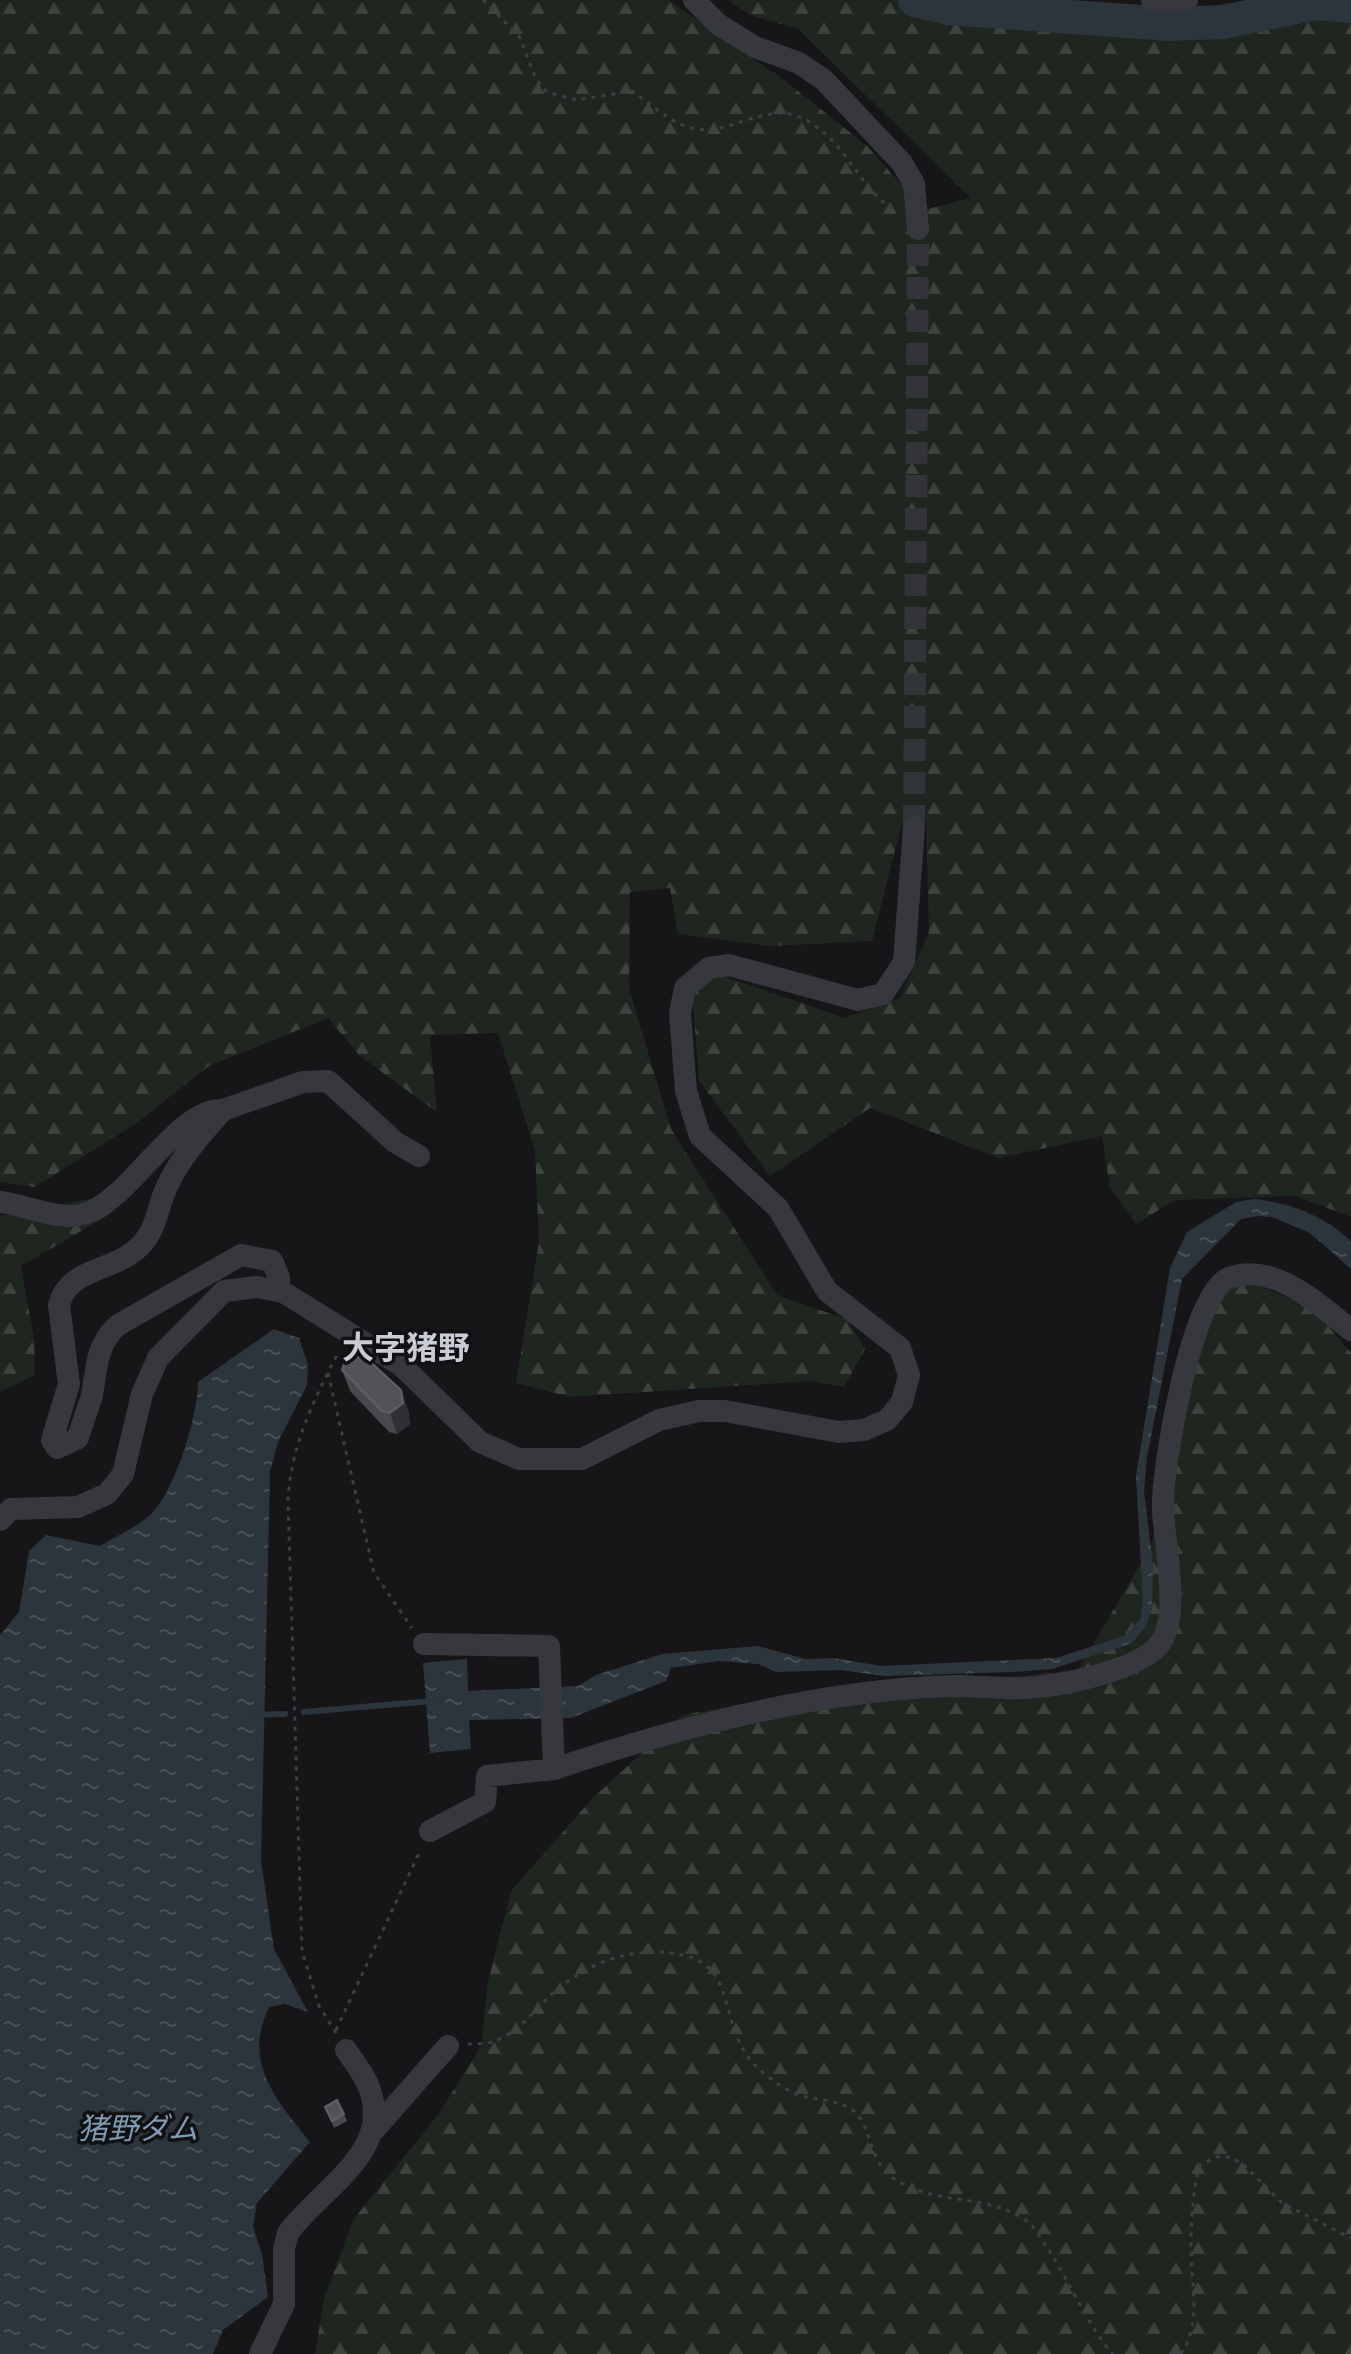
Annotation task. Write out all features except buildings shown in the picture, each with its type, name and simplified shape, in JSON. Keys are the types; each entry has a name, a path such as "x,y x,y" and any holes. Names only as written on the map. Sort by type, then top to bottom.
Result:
{"street":[{"path":"694,0 718,24 755,47 799,63 824,80 902,163 914,184 918,221"},
{"path":"1152,0 1187,0"},
{"path":"0,1520 11,1509 78,1507 107,1494 123,1474 142,1394 158,1358 224,1291 257,1287 279,1291 348,1336 402,1366 480,1442 519,1459 582,1459 659,1420 699,1411 725,1411 839,1432 864,1430 887,1420 902,1402 909,1375 900,1348 827,1291 778,1208 700,1136 686,1091 680,1013 685,988 709,968 729,965 858,1000 883,994 904,962 914,827"},
{"path":"0,1202 58,1216 90,1212 156,1156 191,1119 210,1109 223,1110 303,1082 328,1081 395,1142 419,1156"},
{"path":"223,1110 200,1135 171,1183 159,1215 138,1249 120,1261 72,1280 62,1293 59,1305 69,1384 52,1440 57,1448 78,1438 105,1336 118,1325 241,1255 272,1261 279,1277 279,1291"},
{"path":"430,1831 485,1802 487,1776 554,1769 643,1739 721,1719 840,1698 939,1688 1024,1689 1086,1678 1138,1659 1159,1646 1167,1624 1170,1586 1163,1508 1164,1463 1191,1351 1210,1295 1227,1278 1254,1274 1285,1283 1351,1330"},
{"path":"424,1644 549,1646 554,1769"},
{"path":"341,2041 370,2089 375,2108 374,2130"},
{"path":"260,2354 284,2304 284,2248 288,2233 364,2151 374,2130 448,2046"}],"path":[{"path":"483,0 519,36 536,79 547,92 576,100 632,91 679,124 712,131 769,114 803,117 845,151 882,203 918,221"},
{"path":"341,2041 319,2006 302,1951 288,1500 290,1470 311,1406 348,1336"},
{"path":"328,1373 374,1573 424,1644"},
{"path":"341,2041 430,1831"},
{"path":"448,2046 492,2042 597,1963 649,1952 683,1954 703,1962 716,1977 728,2001 740,2047 755,2065 794,2093 853,2111 861,2120 872,2153 883,2171 903,2184 986,2204 1029,2223 1113,2354"},
{"path":"1181,2354 1188,2343 1193,2323 1191,2248 1194,2190 1199,2166 1216,2157 1230,2157 1243,2164 1282,2203 1351,2238"}],"green space":[{"path":"0,0 669,0 784,80 867,146 924,210 971,198 798,29 750,15 728,0 1013,0 1118,25 1327,10 1351,14 1351,1217 1296,1196 1175,1200 1136,1224 1110,1188 1102,1136 999,1158 870,1108 770,1176 699,1081 691,977 718,974 845,1018 900,998 929,932 926,820 902,823 872,941 770,946 678,934 670,888 630,892 629,989 671,1129 777,1295 848,1320 865,1349 844,1387 810,1381 570,1397 516,1383 539,1242 535,1151 498,1033 430,1035 437,1112 360,1056 328,1018 209,1066 135,1124 35,1187 0,1182"},
{"path":"94,1198 107,1216 21,1266 34,1339 35,1375 0,1392 0,1216"},
{"path":"1245,1280 1313,1308 1351,1353 1351,2354 315,2354 324,2299 353,2220 438,2115 481,2046 488,1982 511,1891 592,1799 683,1715 829,1688 994,1679 1078,1670 1151,1546 1186,1392 1216,1296"}],"water":[{"path":"1253,1199 1293,1207 1330,1225 1351,1242 1351,1269 1310,1233 1272,1217 1257,1216 1241,1219 1182,1279 1147,1457 1144,1491 1153,1565 1152,1609 1146,1626 1132,1643 1052,1669 1012,1672 884,1676 841,1670 776,1672 758,1664 719,1661 671,1668 666,1681 571,1718 469,1720 471,1749 430,1753 423,1663 467,1659 468,1691 578,1686 596,1675 662,1654 758,1646 805,1659 833,1658 881,1666 1056,1658 1124,1636 1140,1620 1143,1602 1136,1476 1170,1268 1187,1232 1236,1202"},
{"name":"猪野ダム","path":"274,1329 299,1338 308,1365 307,1385 278,1442 270,1472 261,1861 274,1949 308,2012 285,2004 269,2007 259,2046 261,2063 275,2095 310,2142 257,2203 253,2227 262,2254 268,2297 223,2330 213,2354 0,2354 0,1635 19,1612 29,1551 46,1535 100,1546 148,1517 162,1501 177,1469 190,1431 198,1382"}],"waterway":[{"path":"915,0 948,8 1169,24 1223,22 1316,3 1351,6"},
{"path":"304,1712 432,1701"},
{"path":"254,1715 285,1714"}],"tunnel":[{"path":"914,827 918,229"}],"district":[{"name":"大字猪野","path":"406,1349"}]}
